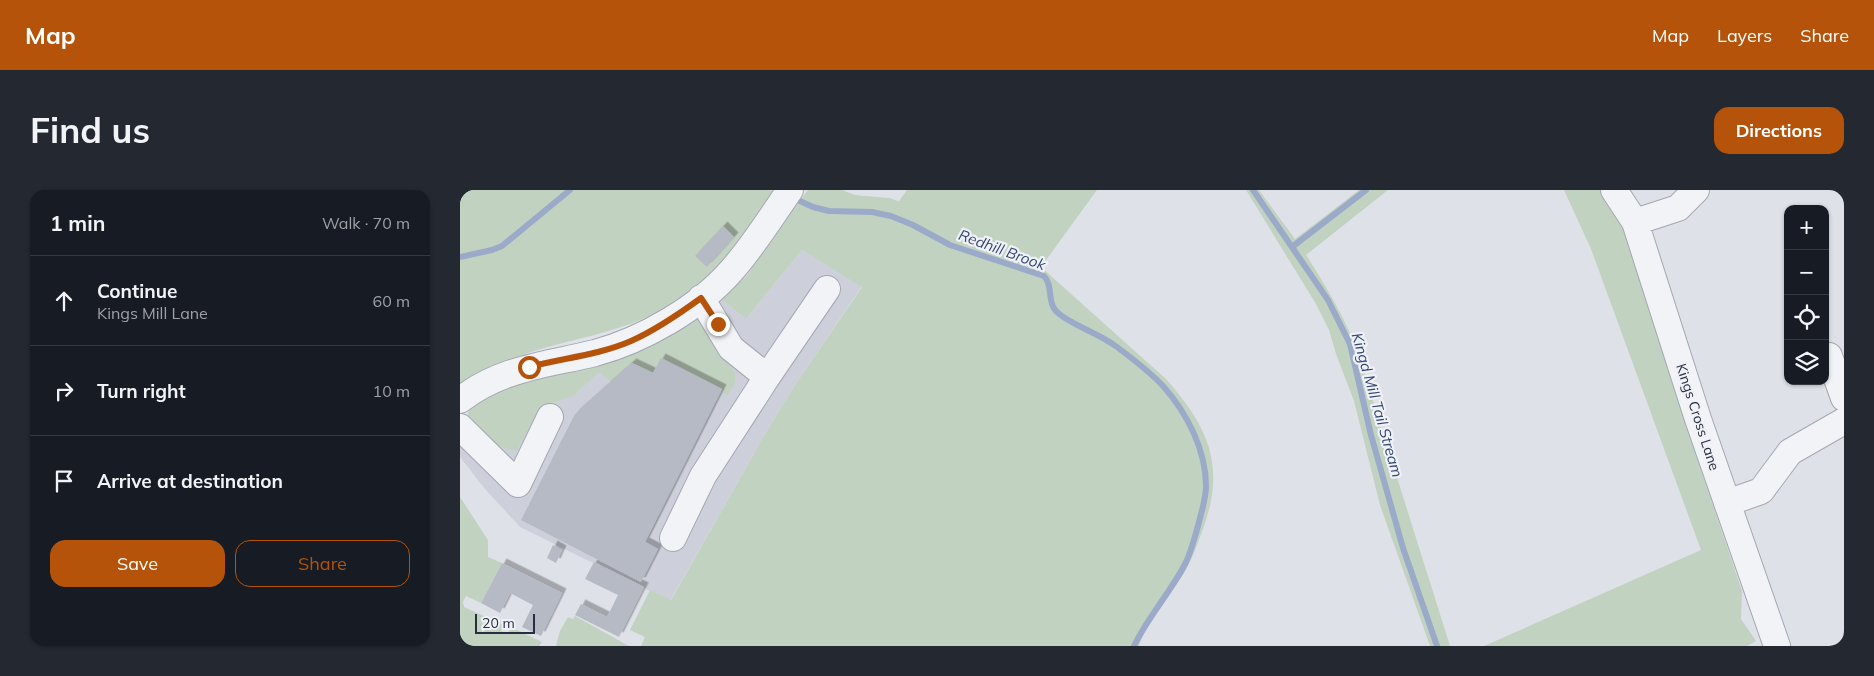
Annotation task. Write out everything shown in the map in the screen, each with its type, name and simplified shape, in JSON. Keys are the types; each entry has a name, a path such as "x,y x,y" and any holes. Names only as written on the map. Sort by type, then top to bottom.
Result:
{"street":[{"name":"Kings Cross Lane","path":"1614,190 1634,222 1698,419 1777,646"},
{"path":"1634,222 1678,208 1696,190"},
{"path":"460,400 481,385 501,376 534,366 594,353 632,341 668,321 701,298 732,270 786,197"},
{"path":"673,538 703,476 827,289"},
{"path":"701,298 731,348 767,377"},
{"path":"1829,356 1844,398"},
{"path":"460,427 518,484 550,417"},
{"path":"1727,503 1761,491 1790,452 1844,421"}],"shaded area":[{"path":"802,250 862,286 795,385 765,434 670,601 520,527 485,489 460,457 460,424 481,406 698,315 722,300 746,319"}],"green space":[{"path":"460,190 771,190 775,192 725,257 696,286 680,298 630,324 519,356 460,386"},
{"path":"808,190 842,190 855,195 889,198 899,201 907,190 1097,190 1041,267 1166,379 1181,397 1203,431 1213,467 1210,506 1194,552 1183,575 1147,627 1139,646 641,646 645,637 630,630 650,590 671,600 765,434 795,385 862,287 802,250 746,319 722,300 747,275"},
{"path":"1246,190 1259,190 1295,239 1359,190 1388,190 1306,255 1334,301 1357,350 1450,646 1430,646 1380,505 1354,401 1329,330 1316,304"},
{"path":"1564,190 1601,190 1626,231 1688,431 1742,591 1741,619 1756,641 1747,646 1484,646 1701,550 1591,249"},
{"path":"698,315 717,350 735,372 735,382 728,395 659,361 653,373 632,363 611,382 599,372 573,396 540,407 517,450 504,448 497,444 484,434 468,417 470,409 493,391"},
{"path":"460,497 488,540 488,557 502,563 481,603 466,596 463,602 464,607 504,625 501,631 508,634 511,627 542,642 539,646 460,646"},
{"path":"575,616 629,646 556,646 560,631 568,617 573,619"}],"building":[{"path":"723,226 734,237 707,267 695,256"},
{"path":"661,358 722,389 645,542 658,549 641,582 521,520 575,414 632,363 653,373"},
{"path":"553,545 562,550 556,563 547,558"},
{"path":"594,562 644,587 619,637 575,615 581,604 607,617 618,595 585,579"},
{"path":"502,563 562,593 541,636 522,627 533,605 510,593 500,613 481,603"}],"waterway":[{"name":"Redhill Brook","path":"460,257 502,246 570,190"},
{"name":"Kingd Mill Tail Stream","path":"1253,190 1328,300 1350,344 1371,435 1403,548 1437,646"},
{"path":"1292,247 1366,190"},
{"name":"Redhill Brook","path":"791,197 813,207 829,211 872,212 891,216 913,225 950,245 1044,276 1049,285 1052,304 1058,313 1117,347 1153,376 1172,397 1187,420 1199,446 1205,472 1205,496 1194,541 1186,561 1134,646"}],"route":[{"path":"529,367 594,353 632,341 668,321 701,298 718,324"}]}
